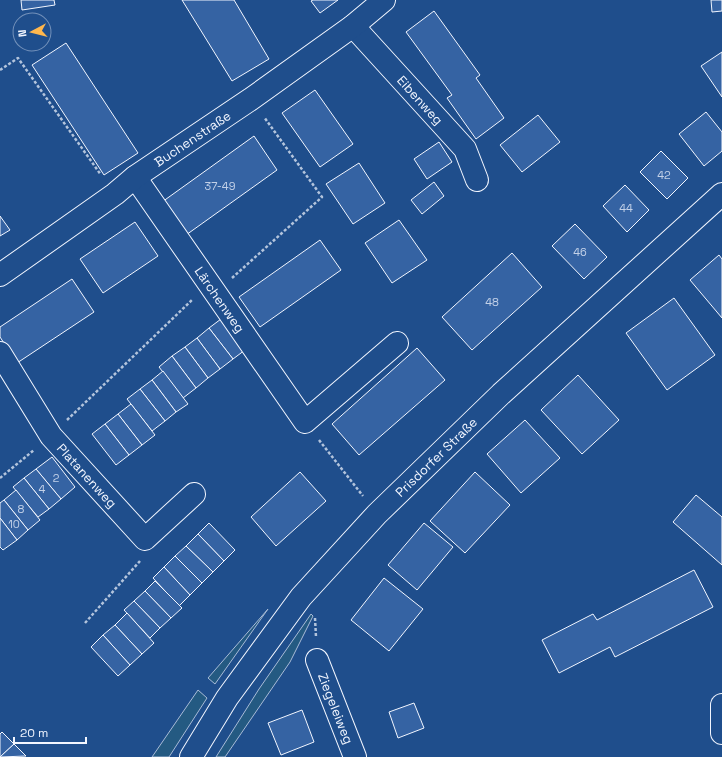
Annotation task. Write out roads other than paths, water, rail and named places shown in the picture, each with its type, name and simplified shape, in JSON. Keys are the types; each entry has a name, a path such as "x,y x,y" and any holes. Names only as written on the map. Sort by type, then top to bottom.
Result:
{"street":[{"name":"Buchenstraße","path":"0,276 114,194 135,177 252,99 353,26 372,4"},
{"name":"Eibenweg","path":"353,26 465,149 477,180"},
{"name":"Lärchenweg","path":"135,177 305,422 397,342"},
{"name":"Prisdorfer Straße","path":"191,757 227,698 301,597 377,514 501,394 722,194"},
{"name":"Platanenweg","path":"0,353 51,436 145,539 194,494"},
{"name":"Ziegeleiweg","path":"317,660 355,757"},
{"path":"722,705 722,733"}]}
